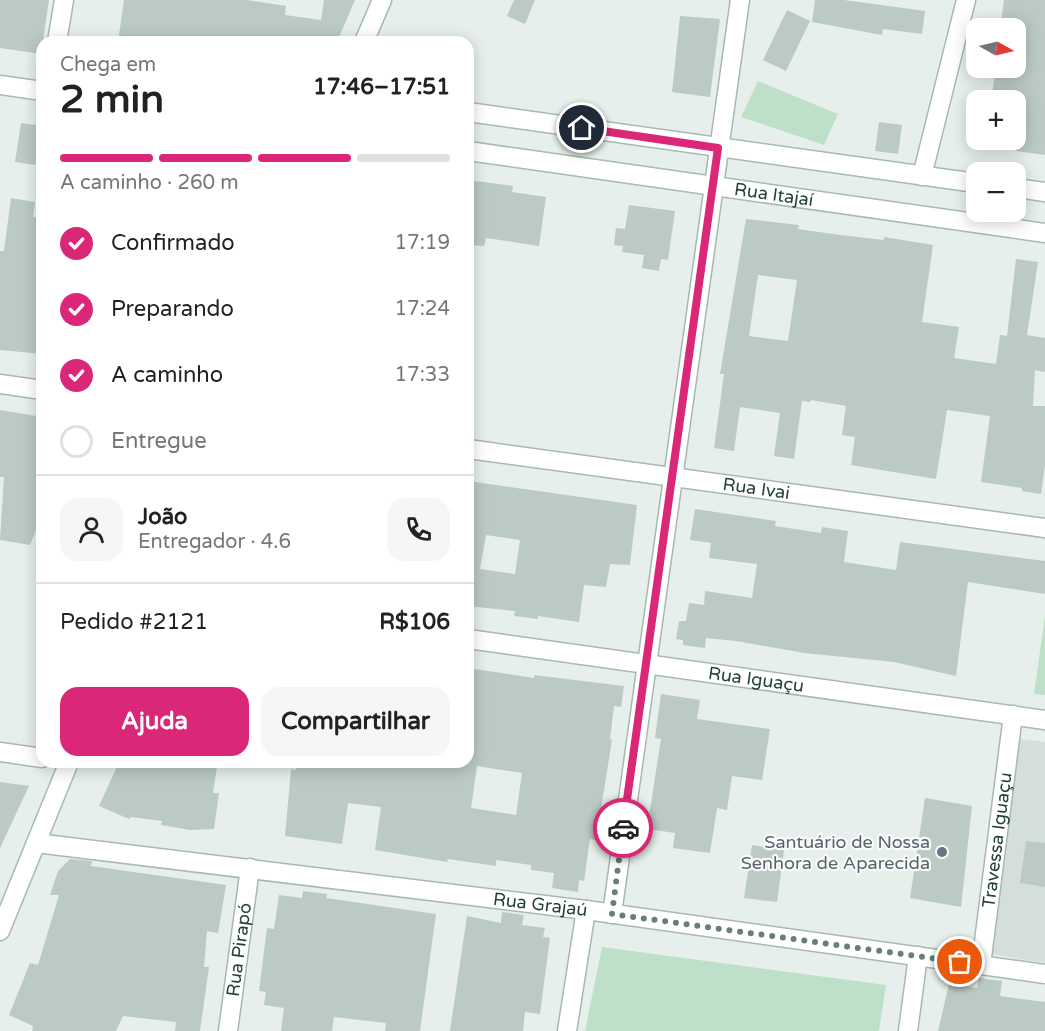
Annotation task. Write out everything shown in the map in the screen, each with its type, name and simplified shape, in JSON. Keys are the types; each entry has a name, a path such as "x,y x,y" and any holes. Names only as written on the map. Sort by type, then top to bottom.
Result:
{"street":[{"path":"58,36 64,0"},
{"path":"367,36 382,0"},
{"path":"612,914 740,0"},
{"path":"922,176 966,0"},
{"path":"0,85 36,90"},
{"path":"474,113 966,182"},
{"name":"Rua Itajaí","path":"474,152 1045,233"},
{"path":"1026,189 1045,192"},
{"path":"0,384 36,389"},
{"name":"Rua Ivai","path":"474,450 1045,528"},
{"name":"Rua Iguaçu","path":"474,640 1045,720"},
{"name":"Travessa Iguaçu","path":"981,965 1013,715"},
{"path":"0,752 36,757"},
{"path":"0,931 67,768"},
{"name":"Rua Grajaú","path":"36,843 586,910 1045,974"},
{"name":"Rua Pirapó","path":"228,1031 250,868"},
{"path":"567,1031 586,910"},
{"path":"908,1031 918,956"}],"shaded area":[{"path":"1019,739 1045,742 1045,963 990,954"}],"green space":[{"path":"758,81 838,114 824,145 741,117"},
{"path":"1045,616 1045,695 1034,694"},
{"path":"602,947 886,985 879,1031 585,1031"}],"building":[{"path":"0,0 49,0 44,36 36,36 36,53 0,48"},
{"path":"124,0 247,0 286,6 285,15 321,20 324,0 355,0 340,36 119,36"},
{"path":"514,0 535,0 525,24 507,16"},
{"path":"815,0 844,0 925,11 922,34 883,29 882,35 812,22"},
{"path":"1004,0 1045,0 1045,155 1016,151 1026,150 1026,90 993,90 994,78 1026,78 1026,18 1001,18"},
{"path":"787,10 810,21 786,71 763,60"},
{"path":"680,16 720,19 710,97 672,92"},
{"path":"879,122 902,125 898,154 875,151"},
{"path":"21,123 36,125 36,165 15,162"},
{"path":"474,181 513,186 512,192 546,197 539,246 486,238 484,246 474,245"},
{"path":"11,198 35,202 33,217 36,217 36,353 0,350 0,251 4,251"},
{"path":"629,205 675,211 668,260 661,259 659,271 642,268 644,255 622,252 623,246 614,245 616,228 625,229"},
{"path":"746,219 799,225 798,229 840,235 884,240 884,237 933,245 922,322 959,327 954,358 996,364 1000,335 1007,336 1016,259 1038,262 1027,335 1045,338 1045,372 1035,370 1033,406 1045,406 1045,465 1041,494 1022,491 1022,488 981,482 990,416 947,410 936,479 851,465 855,437 842,435 846,406 811,400 810,402 802,401 794,459 774,456 780,413 740,407 734,451 714,448 724,374 720,374","holes":["758,275 797,280 788,341 749,336"]},
{"path":"0,410 36,416 36,530 30,545 0,540 4,477 0,477"},
{"path":"474,482 637,505 630,565 610,564 606,587 584,585 579,622 538,616 538,619 514,616 515,611 474,607","holes":["486,535 520,540 515,574 480,569"]},
{"path":"695,509 776,521 775,526 821,533 822,527 848,531 844,562 896,570 900,542 1045,561 1045,594 968,582 956,676 894,662 804,653 736,641 706,638 705,648 683,645 683,640 676,639 679,621 686,621 689,603 704,605 705,591 752,598 757,564 709,558 711,543 690,540"},
{"path":"474,669 534,678 534,675 624,686 621,707 614,706 610,739 612,740 596,840 590,839 584,881 579,880 578,892 552,888 554,873 531,870 531,865 496,860 496,866 448,859 447,862 375,850 381,807 348,803 342,844 285,836 291,769 296,770 296,768 474,768","holes":["477,766 522,773 516,815 471,808"]},
{"path":"661,694 700,700 697,719 770,729 762,780 732,776 727,810 717,808 710,853 673,848 675,833 647,829 661,739 655,738"},
{"path":"116,768 217,768 213,793 219,793 214,829 190,830 161,825 162,821 131,817 129,819 99,806"},
{"path":"0,782 29,786 0,848"},
{"name":"Santuário de Nossa Senhora de Aparecida","path":"925,798 972,806 961,907 910,898"},
{"path":"1026,841 1045,843 1045,887 1020,883"},
{"path":"752,845 784,850 777,902 744,898"},
{"path":"70,859 92,861 91,866 226,885 218,933 207,931 204,967 209,967 200,1031 175,1031 176,1022 123,1016 116,1031 32,1031 33,1026 9,1015 30,963 38,965 59,895 50,895 58,871"},
{"path":"303,891 327,894 326,898 436,914 420,1031 385,1031 386,1023 334,1017 332,1031 281,1031 284,1008 264,1005 266,992 259,991 267,928 274,929 279,895 302,898"},
{"path":"502,912 524,915 522,925 545,928 543,937 550,938 540,1014 525,1012 523,1031 450,1031 467,916 501,923"},
{"path":"979,978 1002,981 1000,996 1045,1002 1045,1031 938,1031 949,984 977,988"}],"way so far":[{"path":"623,828 612,914 960,962"}],"place":[{"name":"Santuário de Nossa Senhora de Aparecida","path":"942,852"}],"route":[{"path":"582,128 718,148 623,828"}]}
